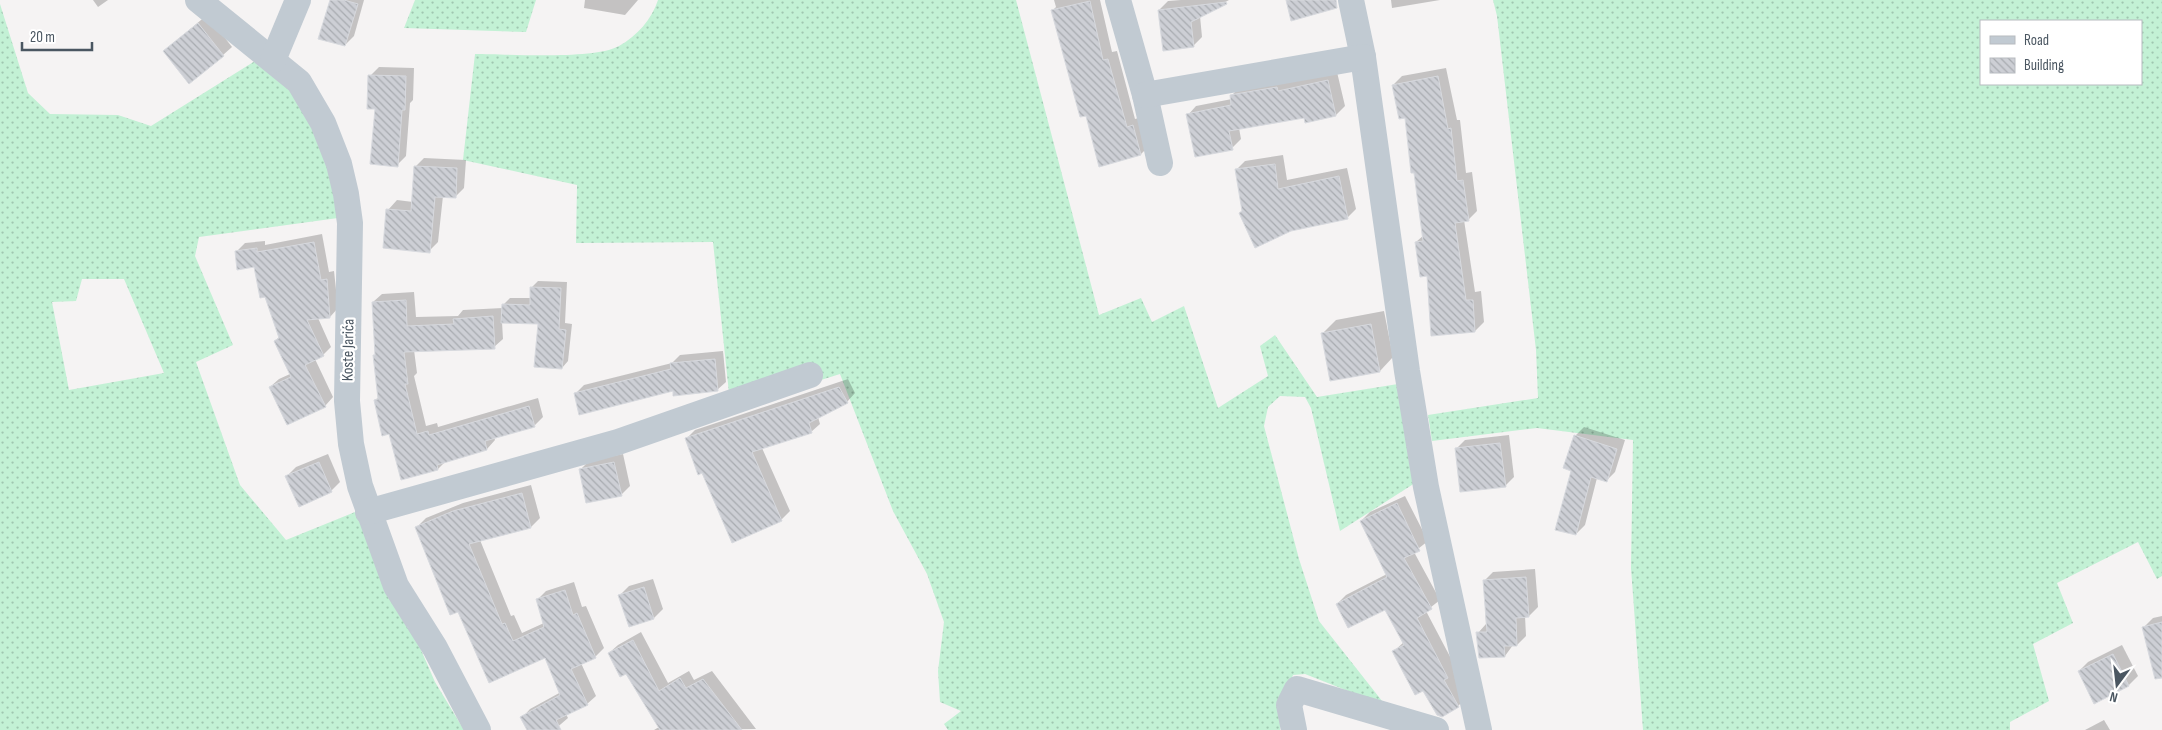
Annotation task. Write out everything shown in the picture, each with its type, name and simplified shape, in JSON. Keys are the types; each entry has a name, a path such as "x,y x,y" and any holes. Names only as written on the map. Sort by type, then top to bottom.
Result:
{"street":[{"name":"Koste Jarića","path":"198,0 299,82 323,123 339,164 350,223 347,401 351,444 360,486 396,586 434,648 478,730"},
{"path":"273,60 298,0"},
{"path":"1118,0 1145,95 1160,163"},
{"path":"1351,0 1363,57 1407,371 1426,487 1479,730"},
{"path":"1145,95 1363,57"},
{"path":"368,512 618,442 810,375"},
{"path":"1294,730 1289,705 1297,689 1436,730"}],"green space":[{"path":"415,0 536,0 526,32 404,28"},
{"path":"658,0 1016,0 1099,315 1141,298 1152,322 1184,306 1218,408 1268,376 1260,346 1275,335 1317,397 1398,384 1415,483 1340,531 1311,408 1305,397 1280,396 1268,407 1264,426 1299,559 1319,621 1386,706 1305,674 1293,675 1282,700 1280,730 948,730 944,724 961,711 940,702 938,671 944,622 927,574 893,511 840,374 821,380 729,393 713,242 576,243 577,185 463,160 475,54 571,55 607,50 626,42 638,32 652,14"},
{"path":"1493,0 2162,0 2162,576 2157,579 2138,542 2057,583 2073,623 2033,644 2049,701 2010,722 2010,730 1643,730 1631,568 1633,440 1537,428 1432,441 1428,415 1538,398 1536,350 1497,16"},
{"path":"0,4 28,93 50,114 118,115 151,126 255,61 292,90 326,156 338,218 199,237 195,256 233,345 196,362 240,485 286,540 360,510 435,682 464,730 0,730","holes":["82,279 124,279 164,373 69,390 52,302 76,301"]}],"building":[{"path":"330,0 344,0 358,4 345,46 318,39"},
{"path":"1286,0 1336,0 1337,8 1291,21"},
{"path":"1090,1 1103,60 1108,59 1127,127 1133,125 1141,155 1099,167 1086,116 1080,117 1051,10"},
{"path":"1226,2 1227,4 1191,22 1194,47 1163,51 1158,10"},
{"path":"198,23 224,56 189,84 163,51"},
{"path":"368,75 406,76 405,110 402,110 398,167 370,164 375,109 367,109"},
{"path":"1438,76 1448,129 1451,128 1457,181 1463,180 1469,221 1455,223 1466,300 1473,300 1475,332 1431,336 1427,276 1420,277 1415,242 1423,241 1414,173 1411,173 1405,118 1399,119 1392,85"},
{"path":"1328,80 1336,116 1305,123 1304,118 1229,131 1233,150 1195,157 1186,114 1231,105 1230,95 1277,87 1278,91"},
{"path":"1275,164 1278,189 1339,176 1348,219 1291,231 1255,248 1239,213 1242,211 1235,169"},
{"path":"414,166 457,168 456,198 435,197 430,253 383,248 386,209 411,211"},
{"path":"314,242 321,280 327,279 330,318 307,320 324,356 305,365 326,407 287,425 269,387 291,377 274,341 279,338 265,297 260,298 254,267 237,270 235,251 257,248 257,252"},
{"path":"530,287 561,288 559,329 566,330 562,369 534,367 538,324 501,323 502,304 530,305"},
{"path":"406,300 407,326 454,324 453,319 493,316 495,349 404,352 408,384 405,384 417,434 428,431 429,435 529,406 535,427 485,441 487,450 437,465 438,470 401,480 389,434 382,436 374,400 378,399 373,355 375,355 372,302"},
{"path":"1371,324 1380,372 1330,381 1321,333"},
{"path":"715,359 718,391 673,396 673,391 579,415 574,393 671,369 670,363"},
{"path":"839,387 848,403 809,423 812,433 752,452 782,521 732,543 702,473 698,475 685,438"},
{"path":"1574,435 1617,449 1607,482 1591,477 1576,535 1555,530 1571,471 1563,468"},
{"path":"1500,443 1506,487 1460,492 1455,448"},
{"path":"319,462 332,492 299,507 285,476"},
{"path":"614,462 622,496 586,503 579,469"},
{"path":"522,493 531,528 469,544 502,624 505,623 513,641 544,627 536,599 565,590 573,615 577,613 596,658 571,669 588,705 556,720 561,730 527,730 520,717 560,695 545,658 489,683 458,612 450,615 415,527 453,511"},
{"path":"1397,503 1420,551 1404,558 1432,609 1417,618 1448,678 1444,680 1459,707 1442,717 1437,715 1423,691 1415,695 1392,651 1404,645 1385,610 1348,628 1336,604 1387,577 1360,521"},
{"path":"1526,577 1529,617 1516,618 1517,646 1504,646 1505,657 1479,658 1476,632 1487,632 1483,580"},
{"path":"644,587 654,619 629,627 618,595"},
{"path":"2162,622 2162,678 2155,679 2142,627"},
{"path":"633,640 659,691 680,678 686,688 703,679 742,730 660,730 626,674 620,677 608,653"},
{"path":"2113,654 2129,686 2094,704 2078,671"}]}
